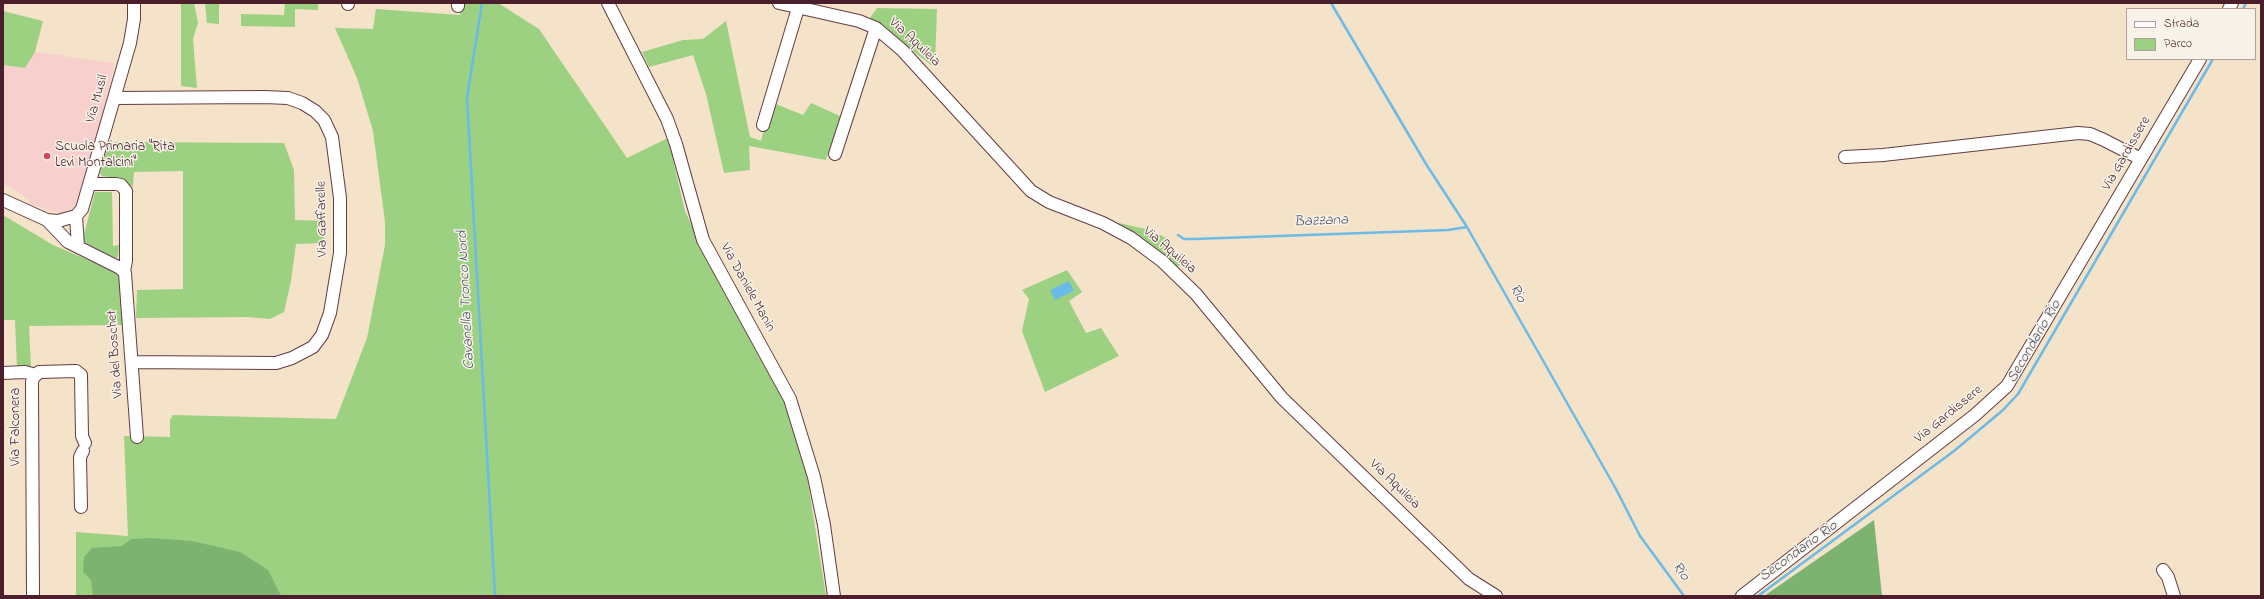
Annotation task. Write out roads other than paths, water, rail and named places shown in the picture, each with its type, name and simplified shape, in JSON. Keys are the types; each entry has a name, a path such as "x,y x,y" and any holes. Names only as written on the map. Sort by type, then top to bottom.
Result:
{"street":[{"name":"Via Musil","path":"76,216 82,209 91,184 130,42 134,19 134,3"},
{"name":"Via Daniele Manin","path":"608,3 666,119 676,144 703,240 790,399 814,477 824,525 834,596"},
{"name":"Via Aquileia","path":"778,3 859,20 876,28 902,50 1031,192 1049,202 1103,223 1131,238 1162,261 1180,278 1282,398 1469,579 1496,596"},
{"path":"763,125 798,8"},
{"path":"835,154 876,28"},
{"name":"Via Gardissere","path":"1742,596 1975,415 2007,386 2199,60"},
{"name":"Via Gaffarelle","path":"114,98 264,97 288,98 302,103 315,111 324,120 332,137 340,198 340,253 330,313 322,335 313,347 292,358 276,363 132,362"},
{"path":"1845,157 1880,155 2078,133 2104,140 2141,159"},
{"name":"Via del Boschet","path":"91,184 121,185 126,192 126,262 124,271 137,436"},
{"path":"3,200 47,220 62,222 76,216 78,247"},
{"path":"47,220 68,242 124,271"},
{"name":"Via Falconera","path":"33,596 32,382 36,375 42,372 76,371 80,374 82,379 84,447 80,457 81,507"},
{"path":"3,373 25,372 36,375"},
{"path":"2163,570 2168,577 2174,596"}],"water":[{"path":"1069,281 1074,291 1055,300 1050,290"}],"waterway":[{"name":"Cavanella Tronco Nord","path":"482,3 467,98 495,596"},
{"name":"Rio","path":"1331,3 1426,164 1467,227 1616,489 1640,536 1684,596"},
{"name":"Secondario Rio","path":"2244,8 2246,3"},
{"name":"Secondario Rio","path":"1758,596 1954,451 2003,410 2018,394 2212,60"},
{"name":"Bazzana","path":"1178,235 1184,239 1194,239 1448,230 1467,227"}],"place":[{"name":"Scuola Primaria \"Rita Levi Montalcini\"","path":"47,156"}]}
